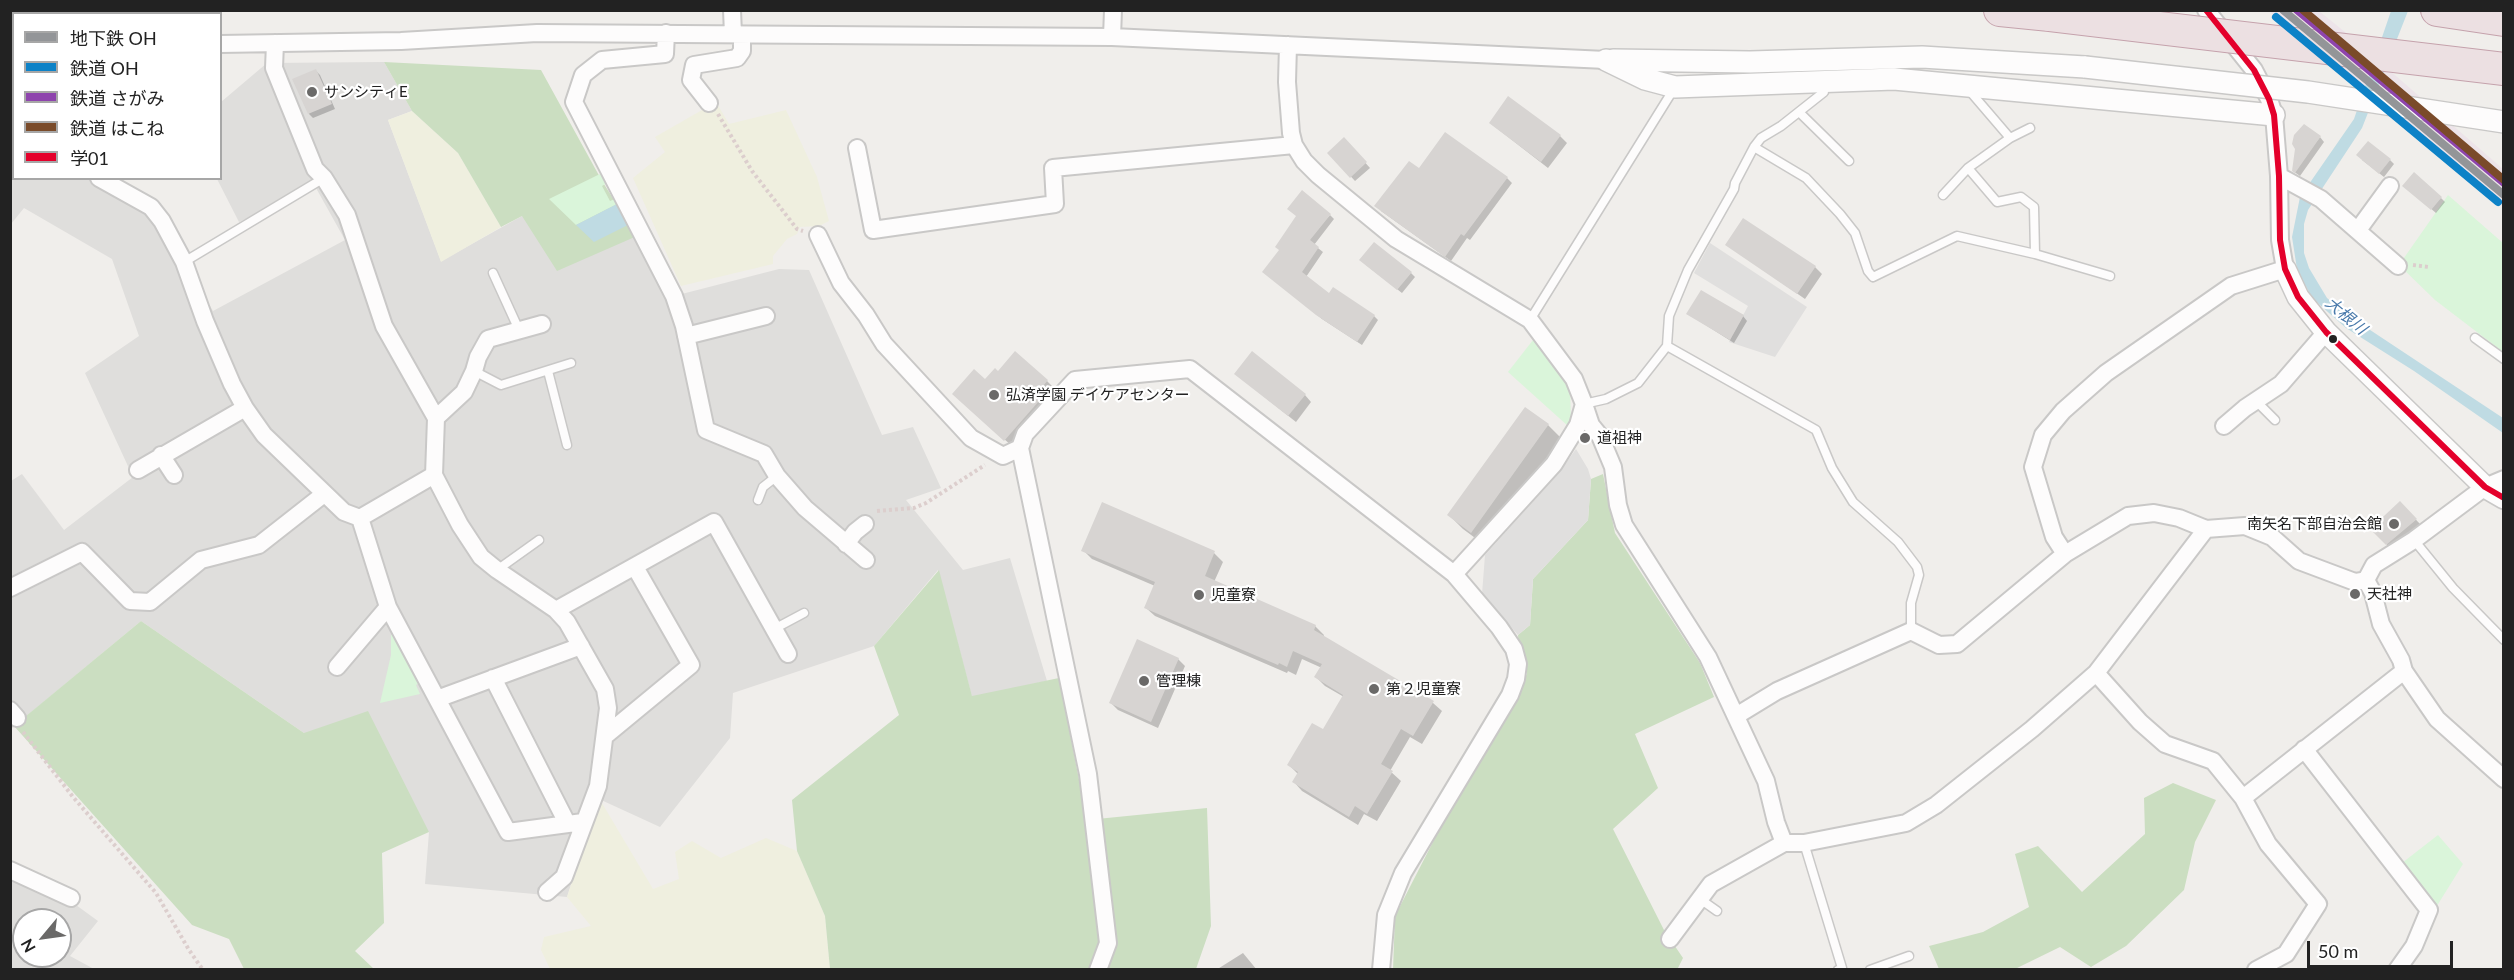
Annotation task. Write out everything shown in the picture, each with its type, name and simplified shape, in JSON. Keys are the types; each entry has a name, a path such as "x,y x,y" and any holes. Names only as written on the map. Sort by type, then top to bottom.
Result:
{"highway":[{"path":"2000,10 2296,42 2504,69"},
{"path":"2437,10 2504,20"}],"street":[{"path":"711,104 691,80 694,65 737,58 742,51 732,10"},
{"path":"1112,37 1113,10"},
{"path":"2206,10 2254,70 2269,99 2274,115 2279,176 2280,240 2285,269 2298,297 2326,332 2494,483 2504,498"},
{"path":"222,44 401,41 537,33 666,33 1112,37 1606,60 1750,62 1922,57 2085,67 2308,92 2504,122"},
{"path":"666,33 665,54 602,60 583,75 574,102 674,296 686,336 706,430 764,454 777,476 805,508 866,560"},
{"path":"274,43 274,68 315,169 324,178 347,215 384,326 436,418 434,476 482,557 497,570 556,610 567,622 605,689 608,708 598,786 575,823 564,877 547,892"},
{"path":"1288,45 1287,82 1294,145 1304,160 1318,175 1396,239 1530,320 1574,379 1591,425 1600,436 1613,467 1624,525 1708,657 1766,781 1776,822 1784,843"},
{"path":"1606,60 1645,79 1675,87 1894,79 2274,115"},
{"path":"857,148 873,230 1055,204 1053,168 1294,145"},
{"path":"2279,176 2321,199 2398,266"},
{"path":"103,180 151,207 162,221 184,262 232,384 264,435 344,512 360,518"},
{"path":"2358,230 2390,186"},
{"path":"818,234 841,283 866,315 884,344 971,438 1003,456 1020,448"},
{"path":"2065,554 2054,537 2033,467 2043,435 2063,411 2106,373 2231,286 2285,269"},
{"path":"686,336 766,316"},
{"path":"436,418 464,392 488,339 542,324"},
{"path":"2223,426 2281,384 2326,332"},
{"path":"1098,969 1108,943 1088,774 1020,448 1025,434 1075,380 1190,369 1454,574 1499,627 1514,649 1518,664 1516,679 1510,695 1403,873 1386,915 1381,969"},
{"path":"1454,574 1554,464 1578,425 1584,404"},
{"path":"138,470 245,408"},
{"path":"161,455 174,475"},
{"path":"360,518 434,476"},
{"path":"2366,580 2374,565 2414,540 2494,483"},
{"path":"10,588 82,552 130,602 150,602 201,560 259,545 324,494"},
{"path":"1737,716 1777,691 1911,631 1939,645 1957,644 2065,554 2128,516 2154,513 2179,518 2206,529 2245,526 2272,537 2299,561 2355,582 2366,580"},
{"path":"360,518 388,607 508,832 575,823"},
{"path":"846,544 868,520"},
{"path":"556,610 714,522 788,654"},
{"path":"1670,939 1711,884 1784,843 1804,843 1906,822 1936,805 2032,729 2096,673 2206,529"},
{"path":"605,735 691,665 635,567"},
{"path":"2366,580 2373,593 2381,624 2401,660 2404,671 2437,719 2504,779"},
{"path":"337,667 388,607"},
{"path":"437,699 581,646"},
{"path":"2243,798 2404,671"},
{"path":"2096,673 2140,722 2165,744 2213,761 2243,798 2268,844 2318,904 2286,954 2256,969"},
{"path":"494,678 575,823"},
{"path":"2304,749 2429,910 2415,946 2397,969"},
{"path":"10,870 71,898"}],"lane":[{"path":"1584,404 1606,399 1638,382 1667,346 1669,316 1688,270 1734,189 1754,147 1761,138 1824,92 1823,82"},
{"path":"1530,320 1675,87"},
{"path":"1966,87 2010,138"},
{"path":"1799,112 1849,161"},
{"path":"1943,195 1968,168 2010,138 2030,128"},
{"path":"1754,147 1806,178 1840,214 1855,233 1868,271 1873,277 1957,236 2036,254 2110,276"},
{"path":"1968,168 1997,202 2021,196 2034,207 2036,254"},
{"path":"184,262 324,178"},
{"path":"493,273 519,330"},
{"path":"2475,338 2504,359"},
{"path":"1667,346 1816,430 1833,468 1854,502 1898,542 1917,567 1919,575 1911,603 1911,631"},
{"path":"474,371 501,385 571,363"},
{"path":"548,371 567,445"},
{"path":"2257,402 2275,420"},
{"path":"758,500 763,487 777,476"},
{"path":"497,570 539,540"},
{"path":"2414,540 2453,588 2504,640"},
{"path":"774,629 804,613"},
{"path":"1804,843 1841,969"},
{"path":"1700,899 1717,911"},
{"path":"1870,969 1909,956"}],"path":[{"path":"711,104 752,171 797,229"},
{"path":"868,520 879,509 914,508 926,503 989,462"},
{"path":"14,714 27,738 73,797 156,893 189,950 203,969"}],"shaded area":[{"path":"2269,11 2319,11 2350,36 2503,169 2503,207"},
{"path":"384,62 412,111 388,120 441,261 522,216 637,236 674,296 779,269 809,270 882,435 913,427 941,488 906,500 963,570 1010,558 1047,681 972,697 938,570 874,646 733,693 730,738 660,827 599,799 567,897 425,884 429,832 304,733 141,621 11,729 11,481 22,474 64,530 133,477 85,373 139,336 112,259 24,208 11,224 11,123 12,180 102,180 153,212 213,311 345,240 316,188 239,222 218,180 222,180 222,101 267,63"},
{"path":"1710,243 1807,307 1775,357 1729,342 1748,306 1694,273"},
{"path":"1576,449 1591,479 1588,520 1533,579 1530,625 1518,635 1482,594 1485,555 1558,474"},
{"path":"10,871 65,897 98,921 72,954 72,908 12,908 12,968 72,968 72,957 94,969 11,969"}],"green space":[{"path":"384,62 541,70 602,181 637,236 557,271 522,216 501,227 458,153 412,111"},
{"path":"716,102 729,124 786,110 817,177 829,221 819,226 800,227 797,234 787,239 773,256 773,264 681,286 633,178 665,152 655,137"},
{"path":"412,111 458,153 501,227 441,262 388,120"},
{"path":"602,173 607,183 602,186 610,201 615,199 617,204 576,225 549,199"},
{"path":"2448,195 2503,243 2503,352 2435,300 2399,265"},
{"path":"1533,340 1570,387 1571,422 1568,426 1508,372"},
{"path":"1603,474 1615,533 1700,663 1714,697 1635,734 1658,788 1613,829 1664,930 1683,958 1677,970 1393,970 1395,916 1435,838 1520,693 1527,673 1519,649 1518,635 1530,625 1533,579 1588,520 1591,479"},
{"path":"939,570 972,696 1059,678 1087,820 1207,808 1211,926 1196,969 830,969 825,916 797,851 792,800 899,715 874,646"},
{"path":"141,621 304,733 368,711 429,832 382,853 384,923 355,951 374,969 244,969 229,939 192,925 14,726"},
{"path":"391,635 395,635 421,682 416,685 420,694 380,703 391,655"},
{"path":"2173,783 2216,800 2195,842 2184,890 2126,946 2091,967 2060,947 2015,969 1939,969 1929,946 1983,932 2029,907 2015,854 2038,846 2082,892 2145,834 2144,798"},
{"path":"599,798 653,889 679,879 675,852 692,841 721,858 766,838 797,851 825,916 830,969 550,969 541,950 544,937 591,926 567,897"},
{"path":"2438,835 2463,864 2435,909 2402,863"}],"water":[{"name":"大根川","path":"2391,11 2408,11 2362,128 2308,210 2304,224 2304,253 2309,268 2327,298 2352,318 2503,418 2503,433 2414,371 2346,328 2312,298 2297,269 2292,237 2300,197 2354,119"},
{"path":"617,204 628,225 594,242 576,225"}],"building":[{"name":"サンシティE","path":"316,69 332,104 308,114 292,79"},
{"path":"1508,96 1561,135 1541,162 1489,123"},
{"path":"2304,124 2321,136 2295,173 2292,171 2295,149 2292,144 2294,135"},
{"path":"1445,132 1508,177 1464,236 1461,234 1445,257 1374,206 1409,161 1419,168"},
{"path":"1344,137 1367,162 1350,178 1327,153"},
{"path":"2368,141 2391,159 2379,174 2356,155"},
{"path":"2414,172 2442,197 2431,210 2402,186"},
{"path":"1302,190 1331,214 1310,240 1319,247 1302,272 1329,293 1333,287 1375,315 1357,342 1316,315 1262,272 1279,250 1275,247 1296,216 1287,209"},
{"path":"1743,218 1816,266 1797,294 1725,245"},
{"path":"1374,242 1412,272 1397,290 1359,260"},
{"path":"1701,290 1744,315 1730,340 1686,314"},
{"name":"弘済学園 デイケアセンター","path":"1015,351 1048,380 1034,397 1039,401 1004,441 952,394 974,369 985,379 995,368 998,371"},
{"path":"1252,351 1306,394 1288,416 1234,374"},
{"path":"1525,407 1549,424 1471,533 1447,515"},
{"name":"南矢名下部自治会館","path":"2400,501 2417,519 2386,545 2370,529"},
{"path":"1102,502 1215,551 1205,576 1316,625 1314,630 1434,701 1413,736 1401,729 1381,764 1393,771 1367,814 1355,806 1349,817 1292,782 1298,772 1287,765 1312,723 1323,729 1343,695 1314,677 1322,664 1293,651 1287,667 1279,663 1278,665 1144,608 1155,582 1081,551"},
{"name":"管理棟","path":"1137,639 1179,658 1151,722 1109,703"}],"metro line":[{"name":"OH","path":"2283,10 2504,195"}],"rail line":[{"name":"さがみ","path":"2297,10 2504,183"},
{"name":"はこね","path":"2303,10 2504,180"},
{"name":"OH","path":"2276,17 2498,202"}],"transit line":[{"name":"学01","path":"2206,10 2254,70 2269,99 2274,115 2279,176 2280,240 2285,269 2298,297 2326,332 2485,487 2504,498"}],"place":[{"name":"サンシティE","path":"312,92"},
{"name":"弘済学園 デイケアセンター","path":"994,395"},
{"name":"道祖神","path":"1585,438"},
{"name":"南矢名下部自治会館","path":"2394,524"},
{"name":"天社神","path":"2355,594"},
{"name":"児童寮","path":"1199,595"},
{"name":"管理棟","path":"1144,681"},
{"name":"第２児童寮","path":"1374,689"}]}
